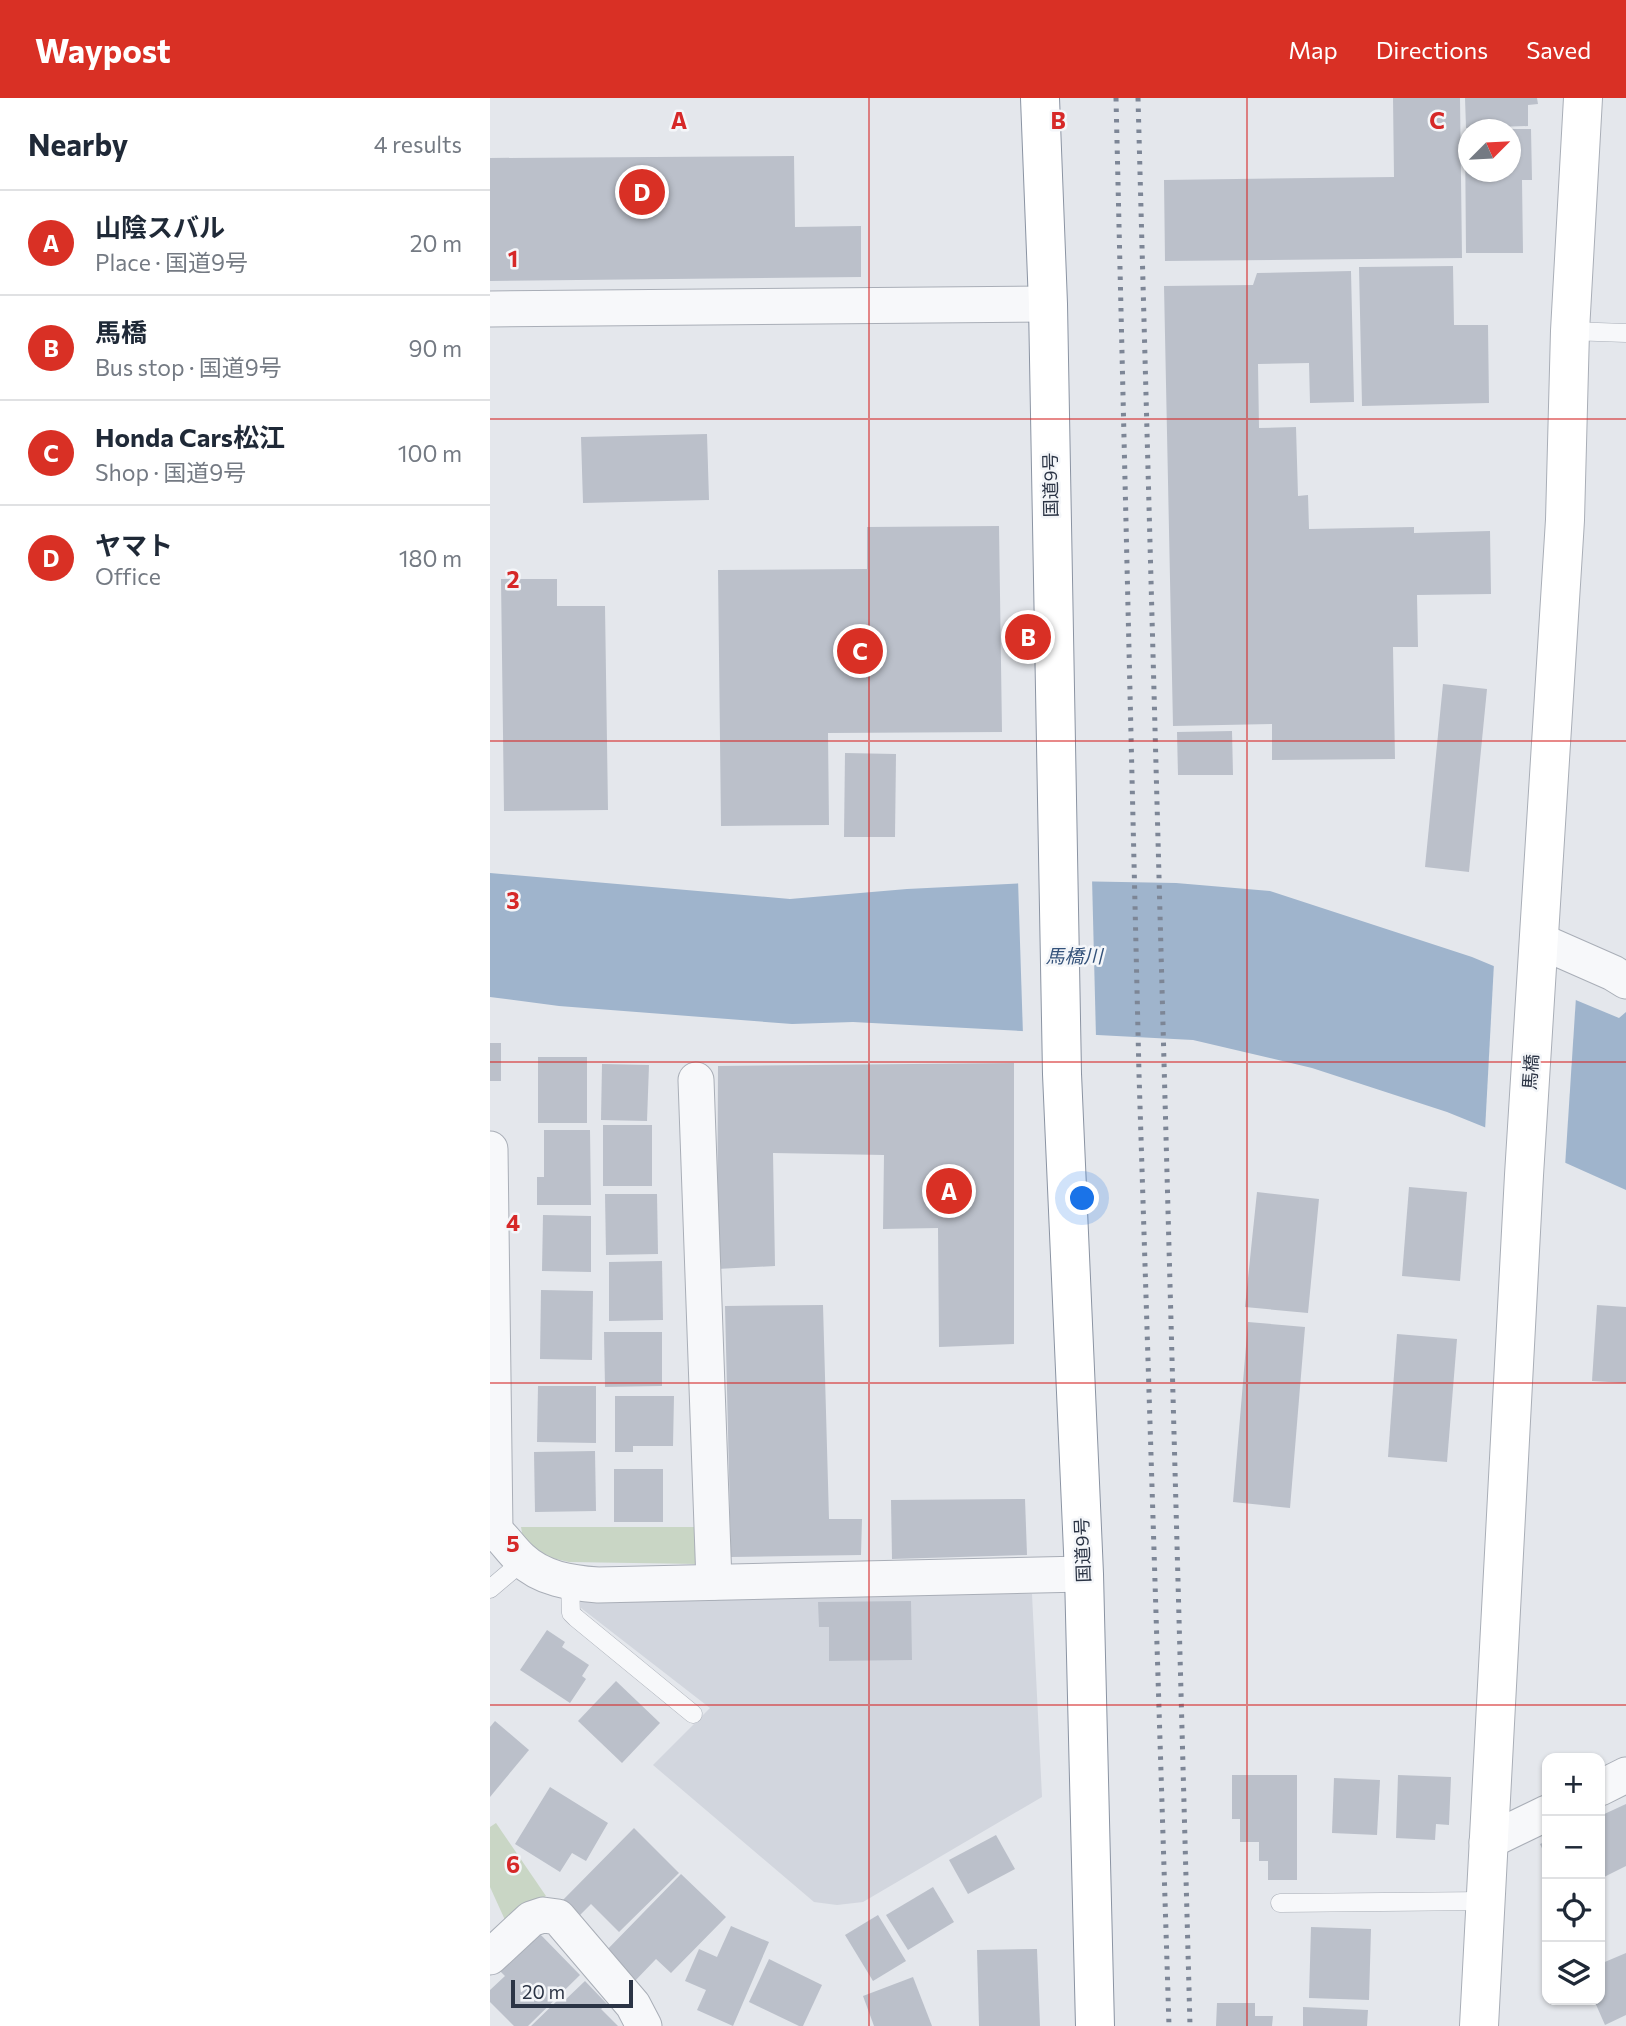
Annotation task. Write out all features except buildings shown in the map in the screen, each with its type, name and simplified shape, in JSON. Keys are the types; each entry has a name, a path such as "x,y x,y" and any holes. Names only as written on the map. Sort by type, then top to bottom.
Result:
{"main road":[{"name":"国道9号","path":"1040,98 1048,304 1062,1074 1084,1574 1096,2026"},
{"name":"馬橋","path":"1479,2026 1524,1175 1565,520 1570,331 1583,98"}],"street":[{"path":"490,309 1048,304"},
{"path":"1538,955 1613,973 1626,981"},
{"path":"696,1080 713,1582"},
{"path":"490,1149 493,1529 523,1561 548,1576 570,1583 598,1585 1084,1574"},
{"path":"1605,1786 1626,1775"},
{"path":"1487,1842 1542,1815"},
{"path":"490,1957 531,1919 543,1915 558,1917 633,2005 644,2026"}],"lane":[{"path":"1570,331 1626,333"},
{"path":"490,1589 523,1561"},
{"path":"570,1583 571,1613 693,1714"},
{"path":"1280,1903 1485,1901"}],"shaded area":[{"path":"1032,1594 1042,1797 863,1902 837,1905 814,1902 653,1765 710,1708 581,1608 580,1597"}],"green space":[{"path":"521,1527 699,1527 698,1564 569,1562 547,1557 523,1538"},
{"path":"496,1823 546,1896 505,1920 490,1887 490,1827"}],"water":[{"name":"馬橋川","path":"490,873 790,899 907,889 1067,881 1176,883 1270,891 1472,957 1619,1018 1626,1012 1626,1190 1447,1112 1312,1068 1193,1040 853,1022 792,1024 559,1006 490,997"}],"pier":[{"path":"1092,878 1096,1038 1023,1035 1018,880"},
{"path":"1494,963 1576,997 1565,1167 1485,1131"}],"railway":[{"path":"1116,98 1139,1074 1169,2026"},
{"path":"1138,98 1190,2026"}],"place":[{"name":"ヤマト","path":"642,192"},
{"name":"馬橋","path":"1028,637"},
{"name":"Honda Cars松江","path":"860,651"},
{"name":"山陰スバル","path":"949,1191"}]}
